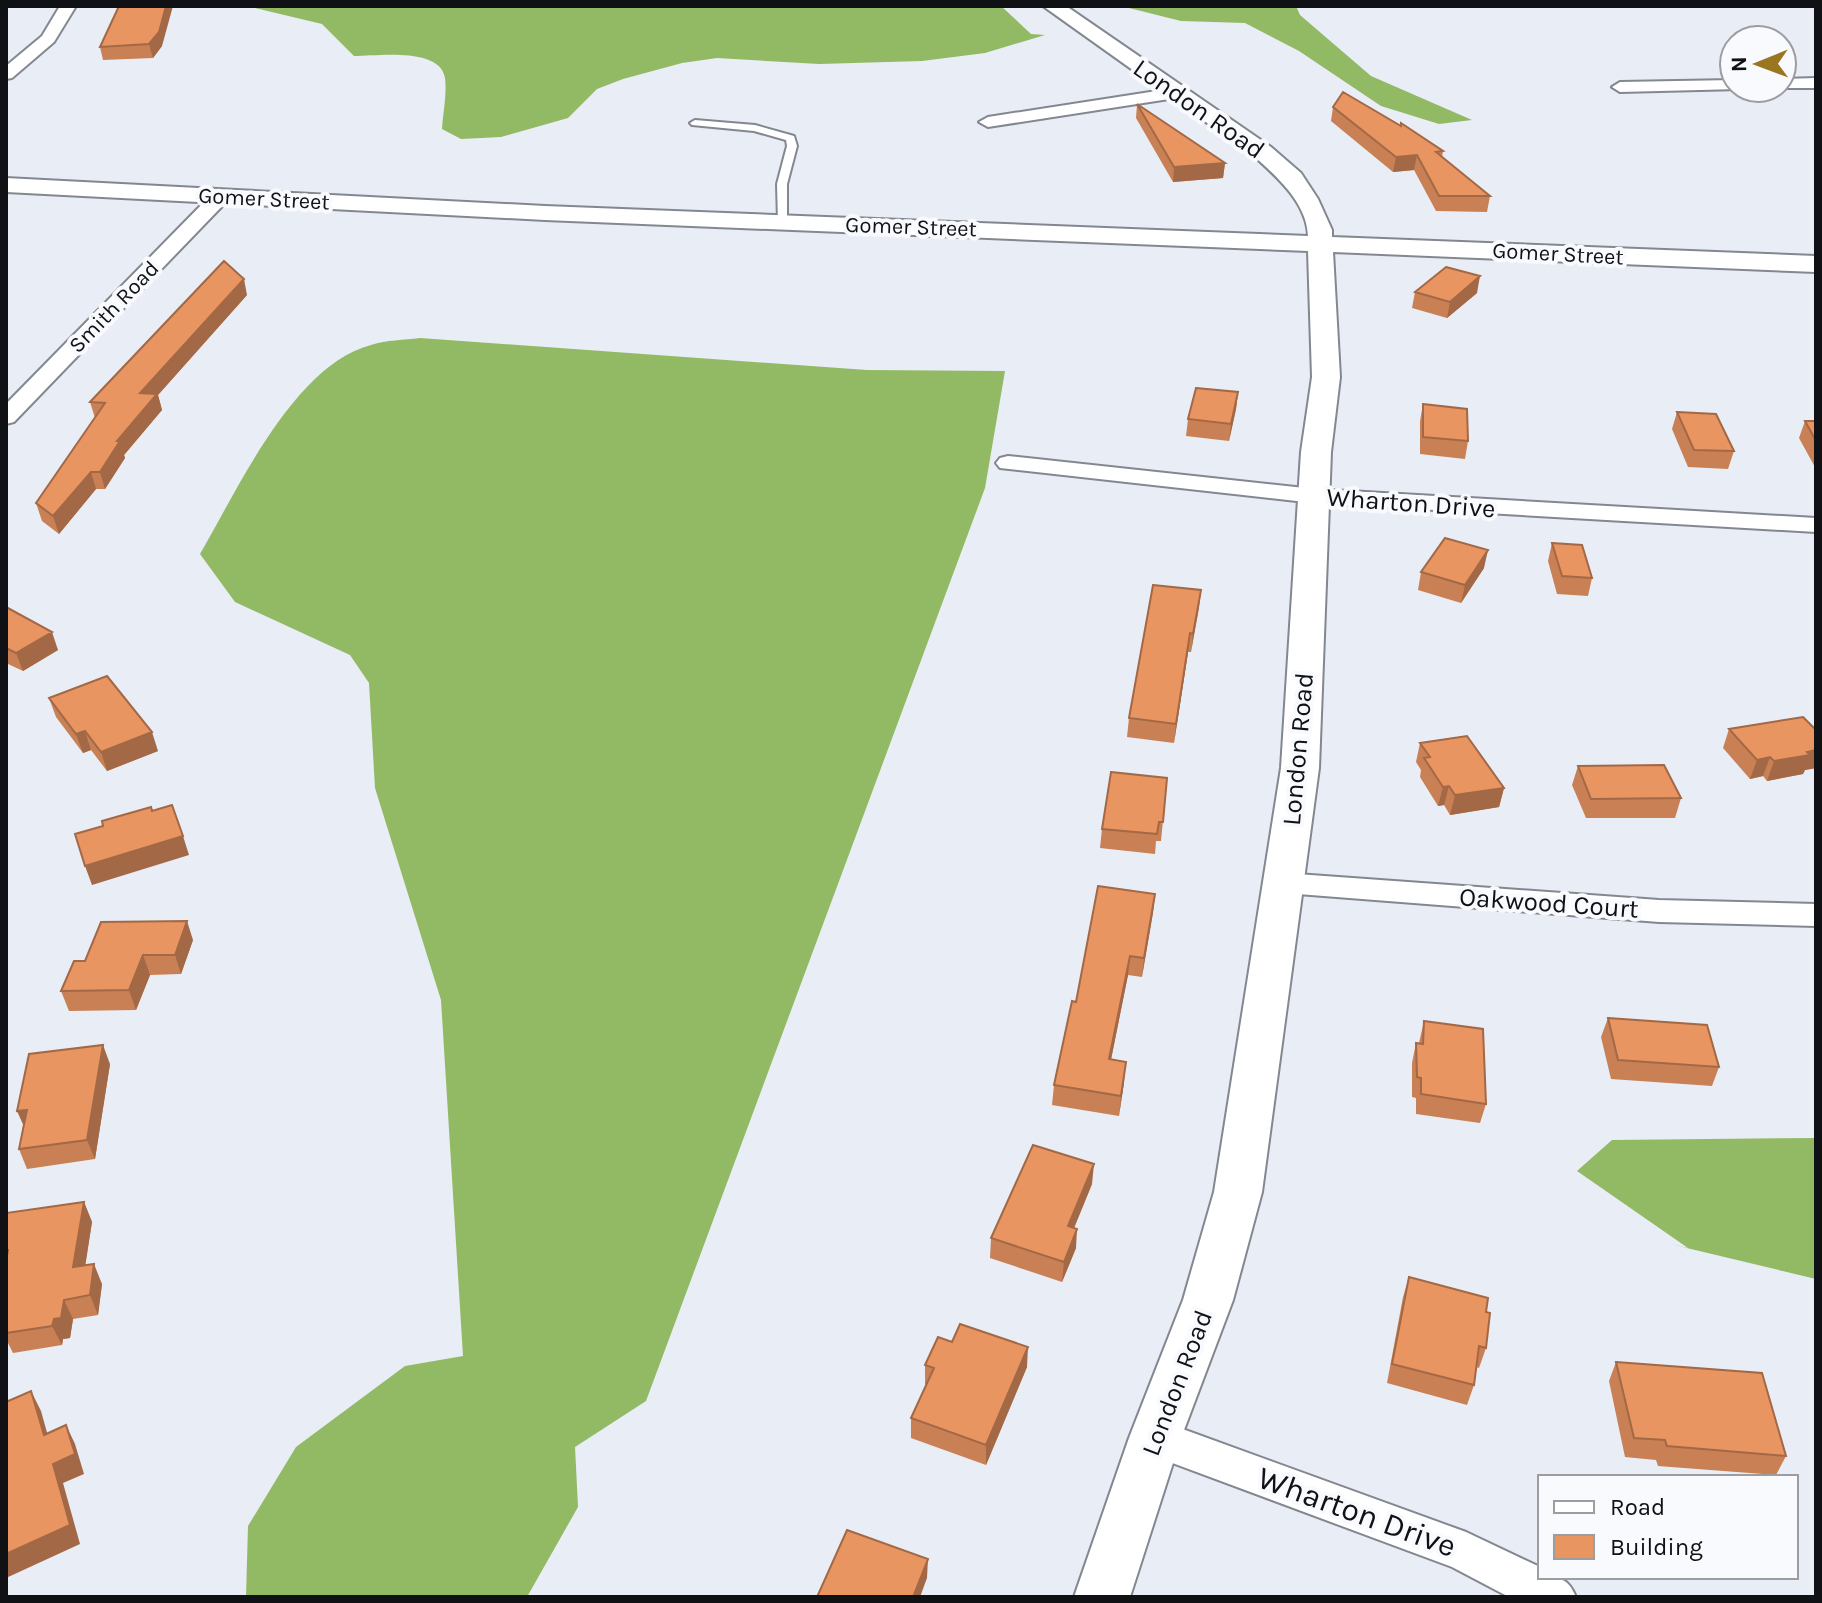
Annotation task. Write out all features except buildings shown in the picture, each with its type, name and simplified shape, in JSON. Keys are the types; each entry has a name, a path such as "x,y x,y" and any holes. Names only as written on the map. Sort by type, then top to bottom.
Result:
{"street":[{"path":"6,74 15,60 48,39 68,6"},
{"name":"London Road","path":"1053,6 1263,152 1293,178 1320,230 1326,377 1316,452 1300,768 1238,1192 1208,1300 1155,1438 1102,1597"},
{"path":"1620,87 1718,85"},
{"path":"988,122 1176,93"},
{"name":"Gomer Street","path":"6,185 783,222 1816,264"},
{"name":"Smith Road","path":"6,417 221,196"},
{"name":"Wharton Drive","path":"1008,463 1314,496 1816,525"},
{"name":"Oakwood Court","path":"1283,884 1659,911 1816,915"},
{"name":"Wharton Drive","path":"1155,1438 1466,1552 1554,1597"}],"lane":[{"path":"695,123 755,128 791,138 792,146 782,184 783,222"}],"green space":[{"path":"247,6 1001,6 1031,34 1045,35 985,53 922,61 819,64 717,58 682,63 597,89 568,118 501,137 461,139 442,129 445,78 441,68 432,61 407,55 354,56 322,24"},
{"path":"1121,6 1296,6 1300,15 1371,76 1472,120 1439,124 1381,106 1299,51 1245,23 1181,21"},
{"path":"420,338 867,370 1005,371 985,488 646,1401 575,1447 578,1507 527,1597 246,1597 248,1526 296,1447 405,1366 463,1356 441,1000 375,788 369,683 350,655 235,602 200,554 271,433 317,377 343,357 371,345"},
{"path":"1816,1138 1816,1279 1670,1244 1688,1248 1577,1171 1612,1140"}]}
